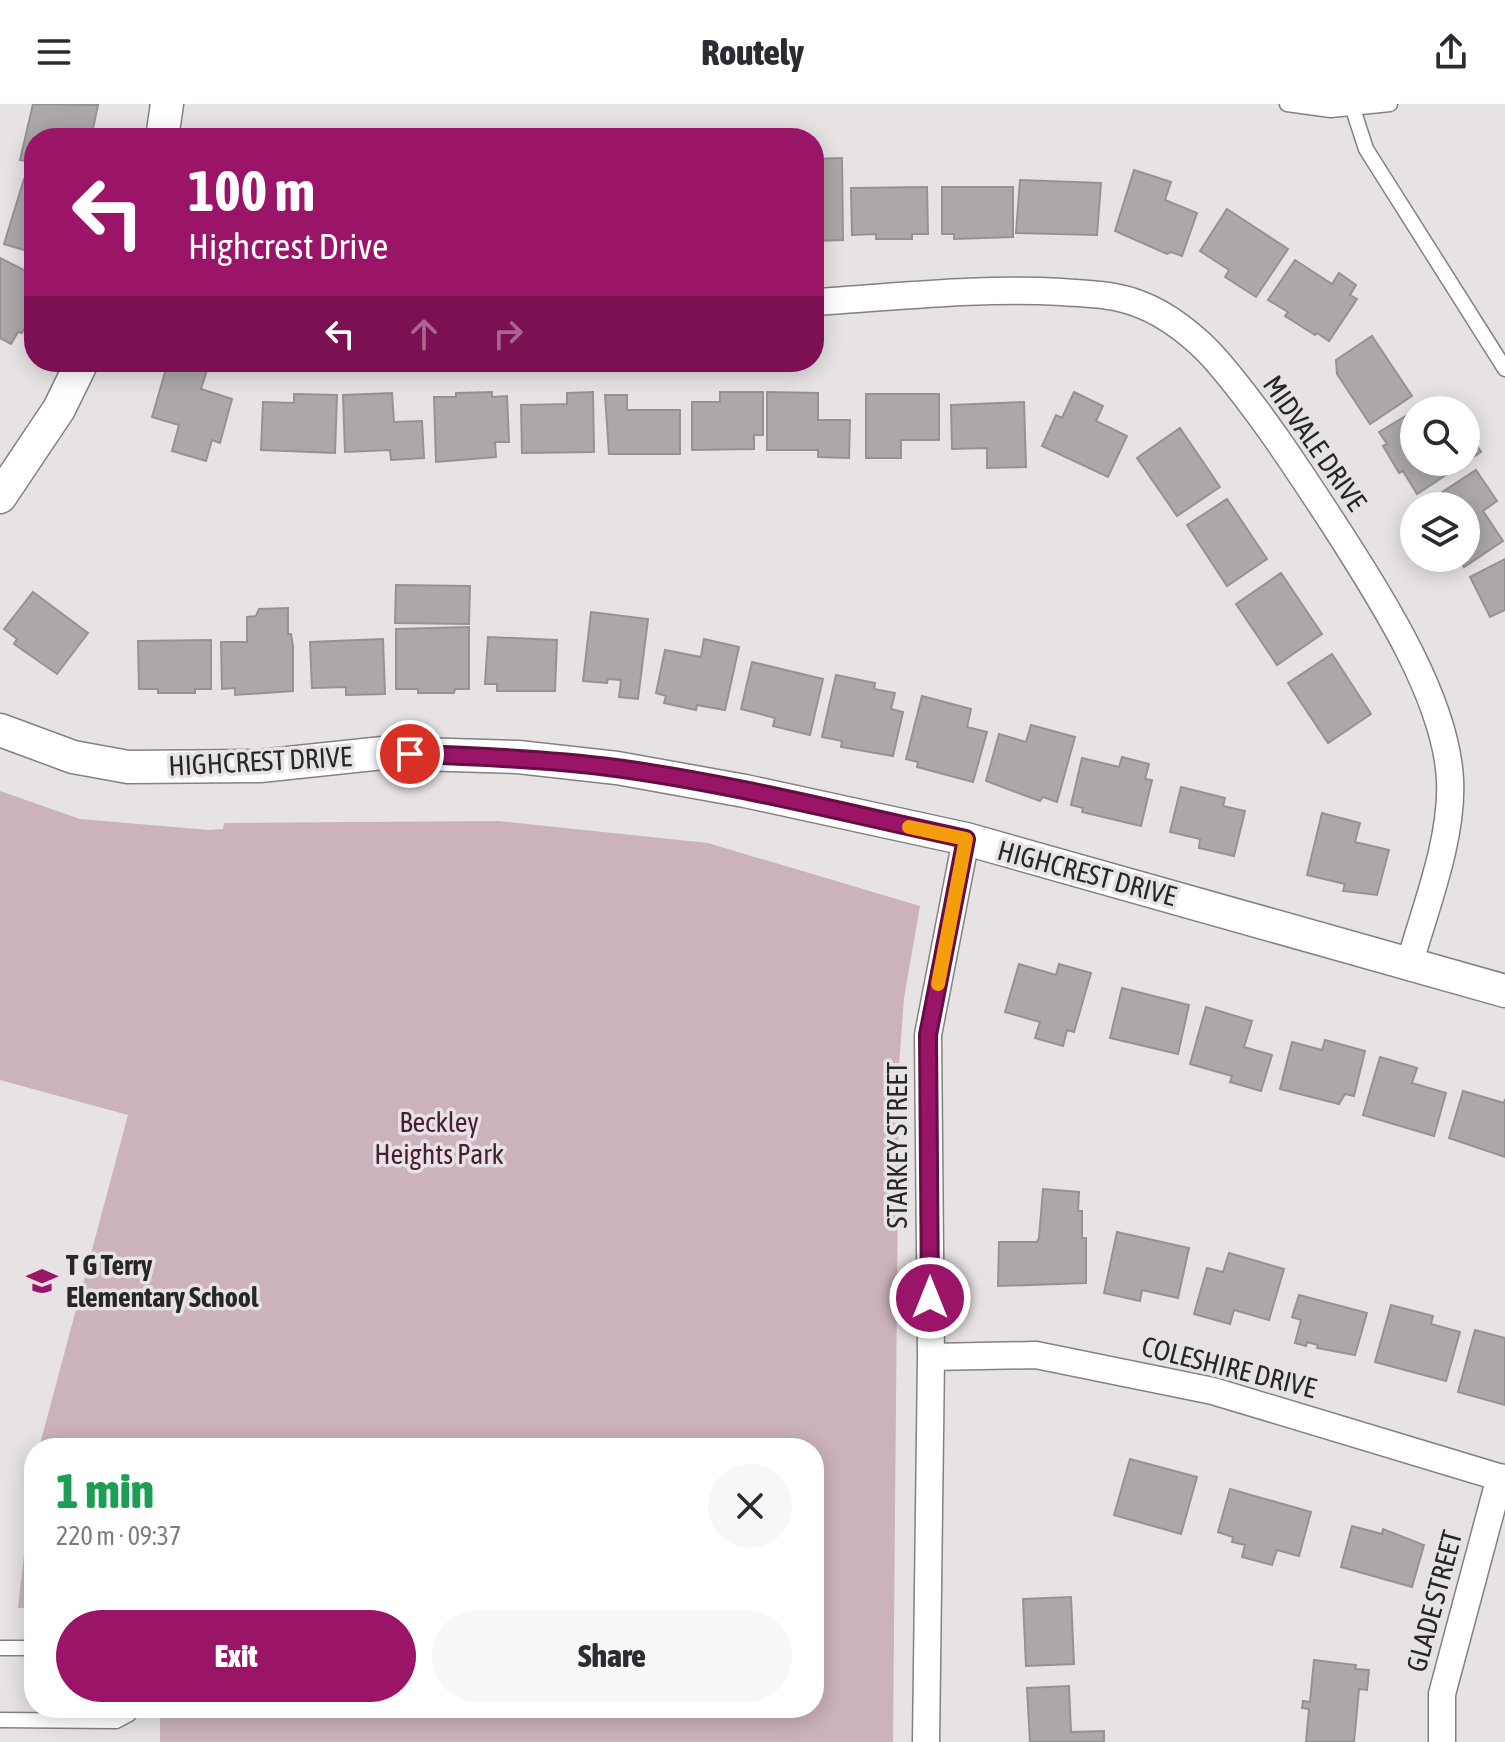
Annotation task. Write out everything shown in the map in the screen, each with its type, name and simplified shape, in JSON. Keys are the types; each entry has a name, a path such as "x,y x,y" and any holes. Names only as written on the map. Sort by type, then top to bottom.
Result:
{"street":[{"path":"163,128 167,104"},
{"name":"MIDVALE DRIVE","path":"824,301 969,291 1103,295 1139,304 1164,317 1216,359 1292,460 1385,604 1421,678 1441,731 1450,779 1448,815 1439,860 1410,962"},
{"path":"0,497 59,409 77,372"},
{"name":"HIGHCREST DRIVE","path":"0,730 73,757 128,767 260,766 383,753 518,757 617,768 745,791 966,839 1505,991"},
{"name":"STARKEY STREET","path":"926,1742 931,1357 928,1035 966,839"},
{"name":"COLESHIRE DRIVE","path":"931,1357 1036,1355 1213,1391 1503,1478"},
{"name":"GLADE STREET","path":"1442,1742 1442,1694 1503,1478"}],"lane":[{"path":"1287,104 1331,110 1390,104"},
{"path":"1353,109 1366,149 1505,369"},
{"path":"0,1648 24,1648"},
{"path":"0,1720 116,1721 122,1718"}],"green space":[{"name":"Beckley Heights Park","path":"0,791 80,819 209,830 223,829 224,823 498,821 708,843 920,906 904,998 899,1066 893,1742 160,1742 160,1718 824,1718 824,1438 42,1438 128,1115 0,1080"},
{"path":"24,1555 24,1608 18,1608"}],"building":[{"path":"33,104 98,105 93,128 27,128"},
{"path":"842,158 843,240 824,241 824,159"},
{"path":"1134,170 1171,182 1165,200 1197,213 1182,256 1171,252 1167,254 1115,231"},
{"path":"24,179 24,250 4,244"},
{"path":"1020,180 1101,183 1097,235 1016,233"},
{"path":"927,187 928,234 912,234 912,239 876,239 876,234 852,235 851,188"},
{"path":"942,187 1013,187 1013,237 954,239 954,234 942,234"},
{"path":"1227,209 1288,249 1256,297 1225,277 1229,270 1200,251"},
{"path":"0,258 24,270 24,329 22,333 18,332 11,344 0,338"},
{"path":"1295,260 1332,284 1339,273 1356,285 1350,295 1357,299 1329,341 1285,316 1288,312 1268,300"},
{"path":"1372,336 1412,396 1400,396 1400,404 1370,424 1337,374 1336,360"},
{"path":"165,372 206,372 201,389 232,399 220,443 212,440 206,461 172,451 179,425 152,417"},
{"path":"492,392 492,397 507,396 509,442 495,442 496,457 436,462 434,397"},
{"path":"593,392 594,452 522,453 521,405 567,404 567,393"},
{"path":"720,392 763,392 763,435 754,435 754,449 692,450 692,402 720,402"},
{"path":"767,392 818,393 818,420 850,420 849,458 818,457 818,450 767,450"},
{"path":"1074,392 1103,406 1096,421 1127,436 1108,477 1042,446 1056,415 1062,418"},
{"path":"392,393 394,422 422,421 424,458 391,460 390,450 345,452 343,395"},
{"path":"294,394 337,395 335,453 261,450 263,402 294,403"},
{"path":"866,394 939,394 939,440 901,440 901,458 866,458"},
{"path":"605,395 627,395 627,410 680,410 680,454 609,454"},
{"path":"1024,402 1026,467 987,468 987,448 952,449 951,405"},
{"path":"1400,419 1400,472 1383,446 1387,444 1379,432"},
{"path":"1180,428 1220,487 1177,516 1137,458"},
{"path":"1406,476 1445,476 1420,492 1416,492"},
{"path":"1467,476 1480,476 1497,501 1483,511 1503,541 1480,556 1480,492 1442,492"},
{"path":"1227,499 1267,559 1227,586 1187,525"},
{"path":"1505,559 1505,610 1490,617 1470,577"},
{"path":"1281,573 1322,634 1277,665 1236,604"},
{"path":"396,585 470,586 469,624 395,623"},
{"path":"33,592 88,633 57,674 14,644 17,639 4,629"},
{"path":"288,608 288,634 291,634 293,646 293,691 235,695 235,688 222,689 221,642 247,642 247,617 256,616 259,609"},
{"path":"591,612 648,619 638,699 619,697 621,680 608,679 607,683 583,681"},
{"path":"469,627 469,689 455,689 454,693 418,693 418,689 396,689 396,629"},
{"path":"488,637 557,640 555,691 497,691 497,684 485,684"},
{"path":"383,639 385,694 346,695 346,687 312,688 310,642"},
{"path":"704,639 739,647 725,710 697,705 696,710 664,703 666,696 656,693 665,650 701,657"},
{"path":"211,640 211,689 195,689 195,693 158,693 158,689 139,689 138,641"},
{"path":"1332,654 1371,714 1328,743 1288,683"},
{"path":"752,662 823,679 810,735 773,726 775,718 741,709"},
{"path":"836,675 875,683 874,689 895,693 891,709 903,712 893,756 841,747 842,741 822,737"},
{"path":"922,696 971,709 967,727 987,732 973,782 917,767 918,762 906,759"},
{"path":"1031,725 1075,737 1057,802 1043,797 1040,801 986,781 999,734 1026,742"},
{"path":"1122,757 1149,764 1145,779 1152,780 1141,826 1082,812 1083,808 1071,805 1082,758 1119,767"},
{"path":"1181,787 1225,798 1223,806 1245,811 1234,856 1199,848 1200,839 1170,832"},
{"path":"1322,813 1360,823 1355,842 1389,850 1377,895 1343,891 1345,884 1307,875"},
{"path":"1019,964 1056,975 1059,964 1091,973 1074,1032 1067,1030 1063,1046 1035,1038 1040,1022 1005,1012"},
{"path":"1122,988 1189,1005 1178,1054 1110,1038"},
{"path":"1206,1007 1252,1021 1244,1047 1272,1055 1261,1091 1230,1082 1232,1076 1190,1064"},
{"path":"1325,1040 1365,1051 1354,1096 1345,1094 1339,1104 1280,1089 1292,1042 1322,1050"},
{"path":"1380,1057 1417,1068 1412,1083 1446,1093 1434,1136 1363,1115"},
{"path":"1463,1091 1504,1103 1505,1099 1505,1157 1449,1138"},
{"path":"1043,1189 1079,1192 1082,1238 1086,1238 1086,1283 998,1286 999,1242 1037,1242"},
{"path":"1117,1232 1189,1248 1178,1298 1142,1290 1140,1301 1104,1293"},
{"path":"1229,1253 1284,1269 1269,1320 1234,1310 1230,1324 1194,1314 1207,1268 1223,1272"},
{"path":"1299,1295 1367,1313 1355,1355 1317,1348 1318,1345 1307,1342 1306,1346 1295,1343 1301,1320 1292,1317"},
{"path":"1391,1305 1433,1316 1431,1324 1460,1332 1446,1381 1375,1362"},
{"path":"1475,1330 1505,1338 1505,1405 1458,1392"},
{"path":"1130,1459 1197,1477 1181,1534 1114,1515"},
{"path":"1230,1489 1311,1512 1299,1556 1277,1550 1272,1565 1242,1557 1245,1545 1232,1542 1233,1537 1218,1532"},
{"path":"1352,1526 1382,1534 1383,1529 1424,1545 1412,1587 1341,1567"},
{"path":"1071,1597 1074,1664 1026,1666 1023,1599"},
{"path":"1314,1660 1356,1665 1355,1669 1369,1670 1367,1690 1359,1689 1354,1742 1306,1742 1309,1709 1302,1708 1303,1701 1310,1702"},
{"path":"1069,1686 1071,1732 1104,1731 1104,1742 1030,1742 1027,1688"}],"slow traffic":[{"path":"909,827 966,839 938,984"}],"place":[{"name":"T G Terry Elementary School","path":"42,1281"}],"route":[{"path":"410,754 518,757 617,768 745,791 966,839 928,1035 930,1298"}]}
